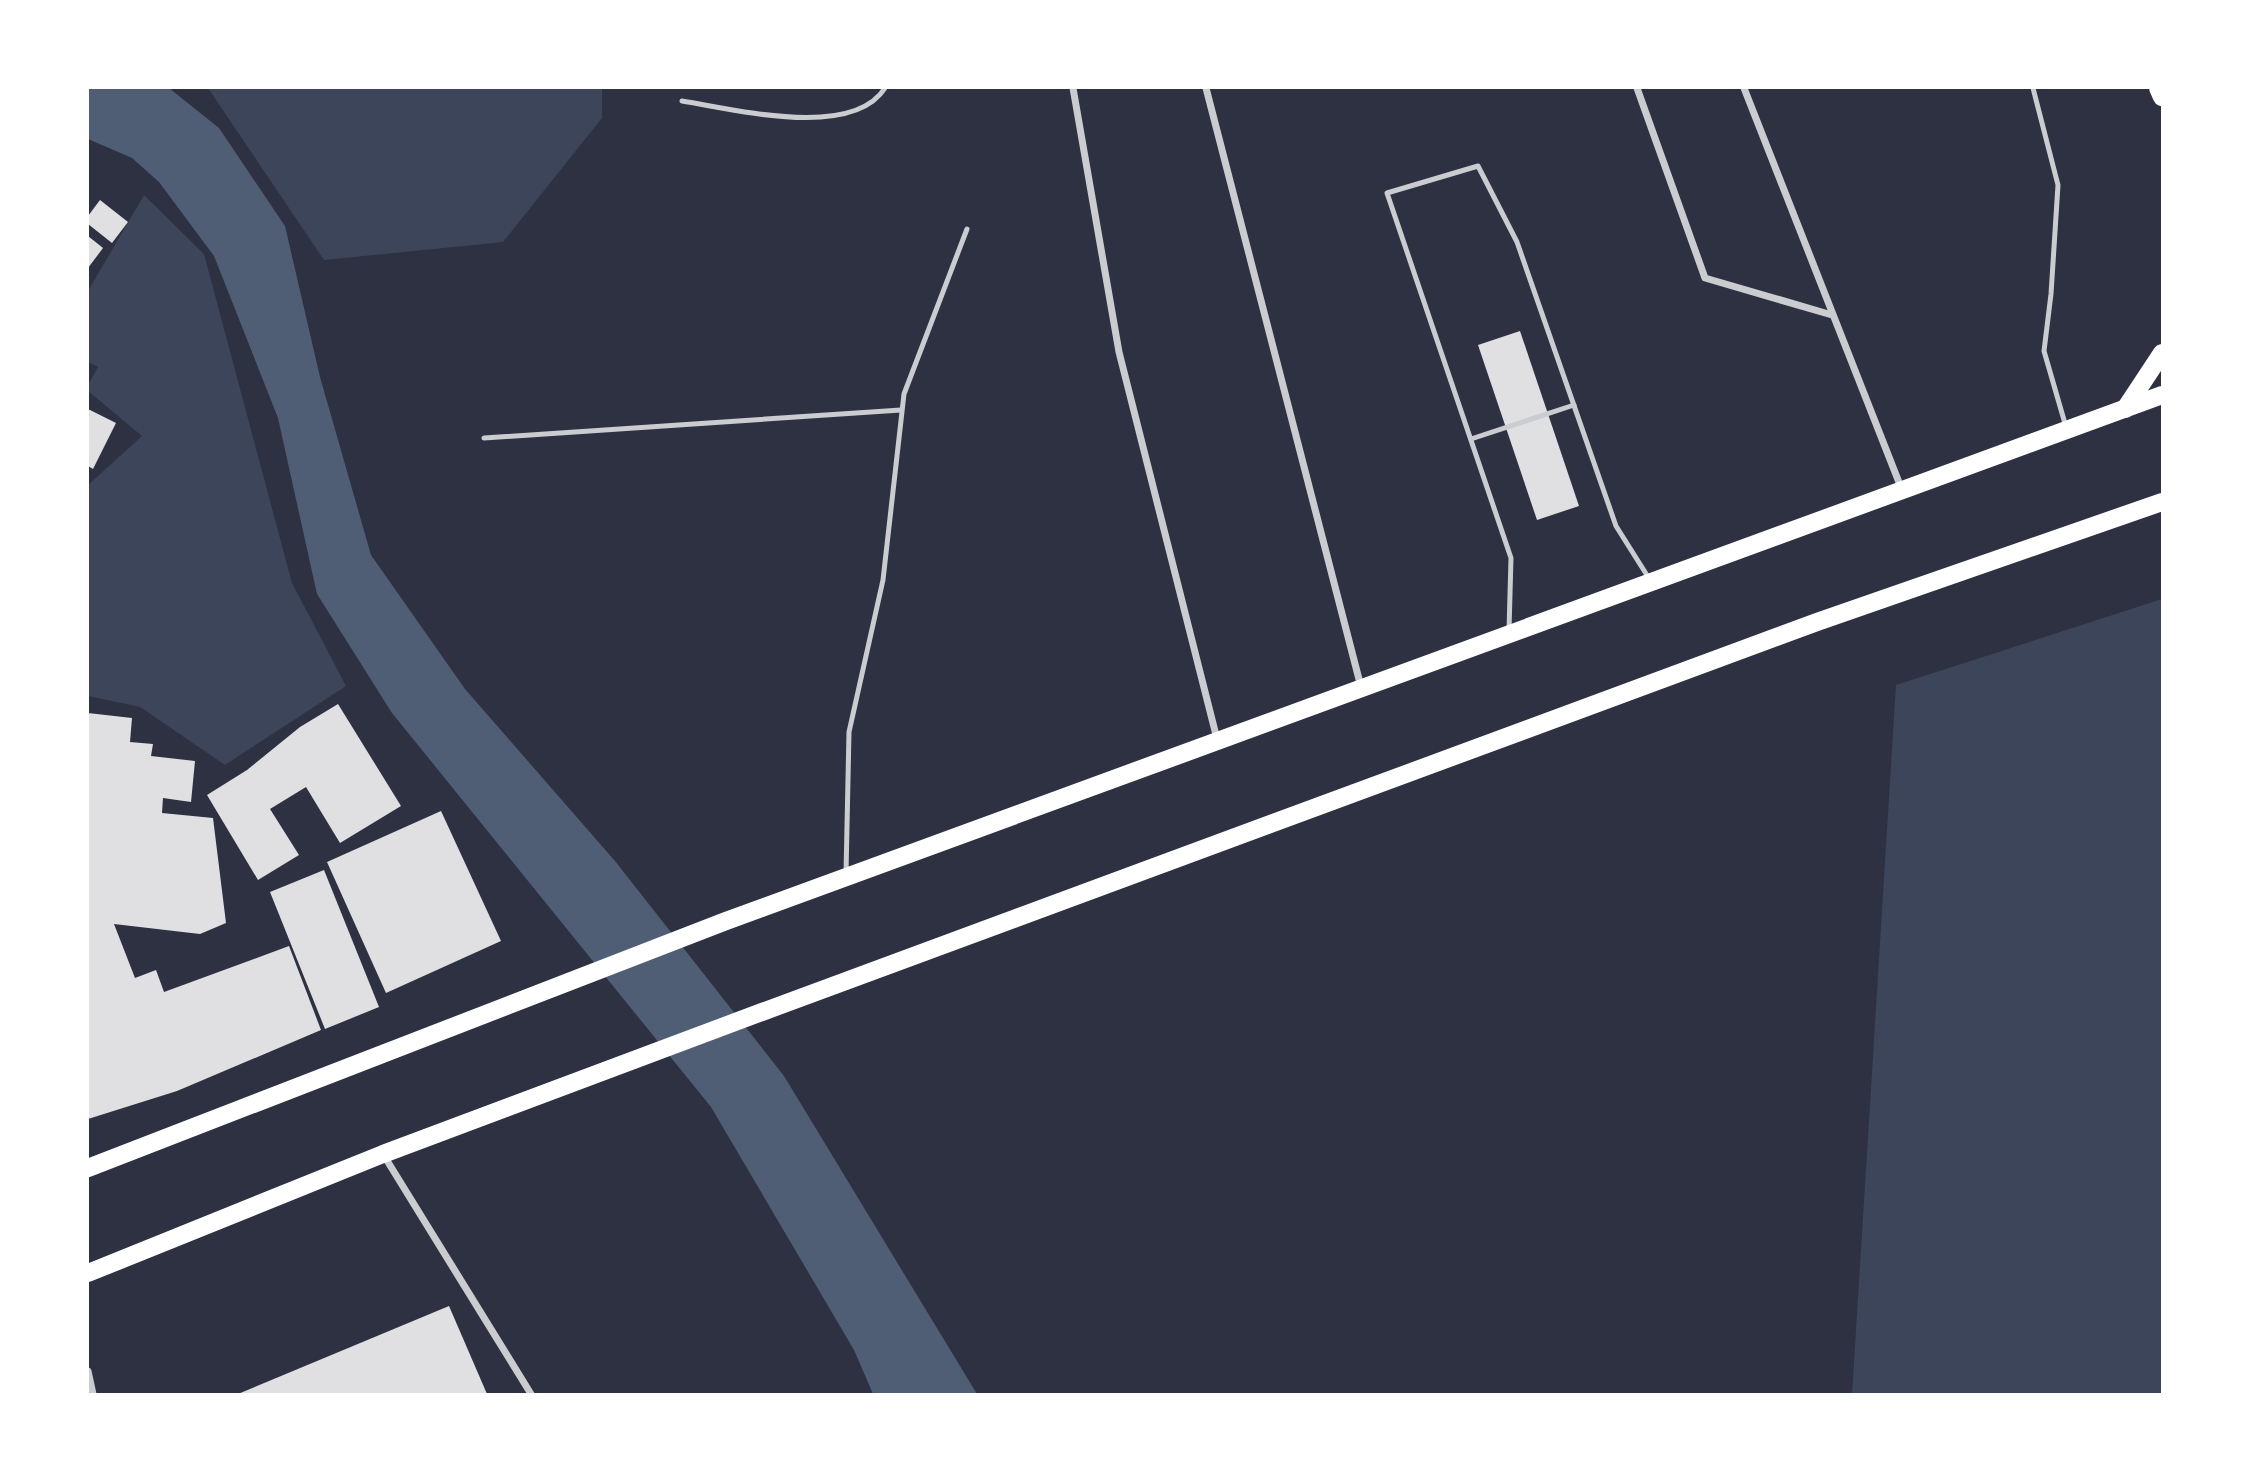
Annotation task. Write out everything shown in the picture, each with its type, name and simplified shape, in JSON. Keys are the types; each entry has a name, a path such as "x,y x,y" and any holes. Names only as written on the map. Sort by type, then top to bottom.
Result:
{"main road":[{"path":"2158,88 2162,97"},
{"path":"2125,409 2162,354"},
{"path":"88,1168 726,921 2162,395"},
{"path":"88,1273 383,1154 762,1012 1817,622 2159,505"}],"street":[{"path":"1073,88 1119,352 1218,741"},
{"path":"1206,88 1361,689"},
{"path":"1637,88 1705,278 1832,315"},
{"path":"1744,88 1902,490"},
{"path":"383,1154 531,1395"},
{"path":"88,1371 93,1395"}],"lane":[{"path":"682,101 784,116 834,116 859,110 885,88"},
{"path":"2033,88 2058,186 2051,294 2044,351 2067,430"},
{"path":"1509,634 1511,558 1387,193 1478,166 1517,242 1616,526 1651,582"},
{"path":"846,877 849,732 883,580 901,410 904,394 967,229"},
{"path":"1471,439 1574,405"},
{"path":"484,438 901,410"}],"shaded area":[{"path":"88,88 169,88 219,128 285,226 320,377 371,555 465,689 615,861 784,1076 977,1394 873,1394 854,1350 711,1107 392,713 317,594 278,418 214,256 159,182 132,158 88,139"},
{"path":"208,88 602,88 602,118 503,242 324,260"},
{"path":"144,195 204,254 292,583 346,686 225,765 140,707 88,696 88,485 142,436 88,391 88,385 98,367 88,362 88,291"},
{"path":"2162,599 2162,1394 1852,1394 1896,685"}],"building":[{"path":"100,200 128,222 112,243 88,224 88,216"},
{"path":"88,236 103,248 88,268"},
{"path":"1520,331 1579,506 1537,520 1478,345"},
{"path":"88,409 116,423 93,469 88,466"},
{"path":"338,704 401,806 340,843 306,787 270,809 299,855 258,880 207,795 247,770 300,727"},
{"path":"88,713 132,718 130,742 153,744 151,756 195,761 191,802 163,798 162,813 213,818 226,923 200,934 114,924 135,978 156,970 164,992 289,946 321,1030 177,1091 88,1119"},
{"path":"441,811 501,941 386,993 327,862"},
{"path":"324,870 379,1007 325,1029 270,892"},
{"path":"449,1306 487,1394 238,1394"}]}
